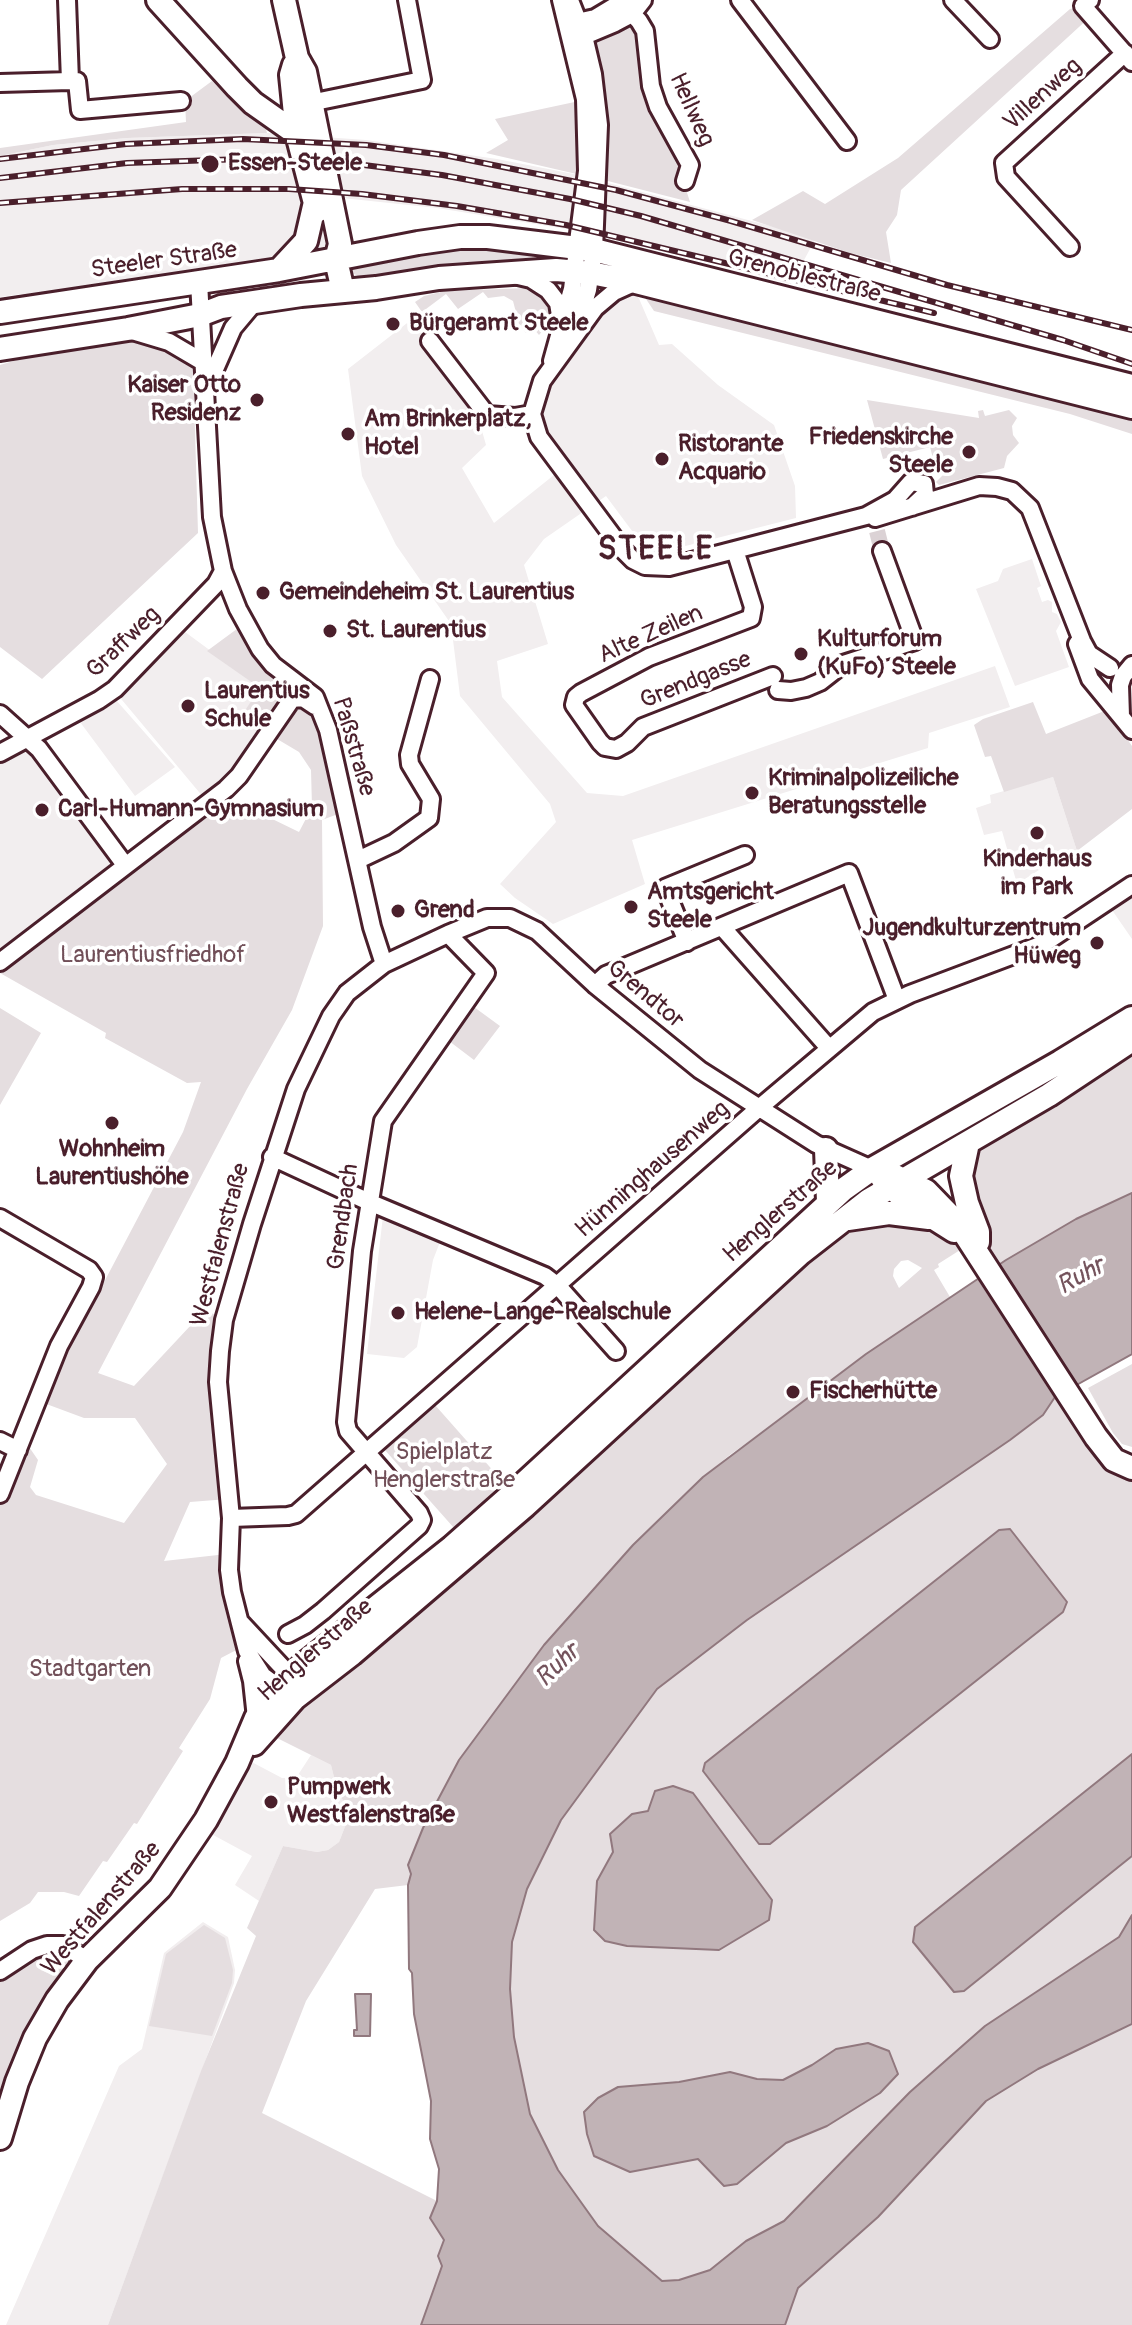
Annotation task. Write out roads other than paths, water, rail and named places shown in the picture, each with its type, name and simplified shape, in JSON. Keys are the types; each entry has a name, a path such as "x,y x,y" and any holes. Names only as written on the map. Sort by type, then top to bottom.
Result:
{"main road":[{"path":"158,0 253,103 265,109 302,110"},
{"path":"83,336 110,320 343,291 336,260 340,244 324,208 302,110 305,72 297,58 284,0"},
{"path":"324,208 348,234 377,250"},
{"path":"279,270 306,241 324,208"},
{"path":"439,278 453,261 460,237"},
{"name":"Grenoblestraße","path":"336,260 460,237 488,237 586,249 1132,386"},
{"name":"Steeler Straße","path":"0,312 336,260"},
{"name":"Grenoblestraße","path":"343,291 439,278 582,272 636,282 1132,407"},
{"path":"0,349 128,329 200,310"},
{"name":"Henglerstraße","path":"237,1763 290,1679 352,1654 525,1506 801,1253 843,1220 891,1173 1132,1018"},
{"name":"Henglerstraße","path":"237,1763 256,1718 290,1679 452,1547 520,1487 828,1202 968,1143 1049,1095 1132,1040"},
{"path":"968,1143 961,1176 978,1232 978,1253"},
{"path":"826,1149 828,1202"},
{"path":"891,1173 935,1219 978,1253"},
{"path":"891,1173 926,1191 967,1235 1097,1438 1114,1460 1132,1468"},
{"path":"843,1220 889,1213 935,1219"},
{"name":"Westfalenstraße","path":"0,2138 17,2082 35,2038 81,1956 131,1920 160,1888 206,1820 237,1763"}],"street":[{"path":"67,0 70,81"},
{"path":"302,110 422,80 407,0"},
{"path":"561,0 593,74 599,125 582,272 568,331 536,396 532,414 539,437 611,534 633,560 645,566 669,567 872,522 979,486 1012,491 1030,508 1089,654 1110,668"},
{"path":"569,0 576,29"},
{"path":"576,29 595,18 643,0"},
{"path":"740,0 847,141"},
{"path":"953,0 990,39"},
{"name":"Villenweg","path":"1070,247 1006,177 1004,163 1128,57 1086,3"},
{"name":"Hellweg","path":"626,6 645,31 651,86 658,107 690,165 685,181"},
{"path":"0,83 77,81 80,110 181,101"},
{"name":"Grenoblestraße","path":"509,273 531,279 548,290 558,303 568,331"},
{"name":"Paßstraße","path":"199,282 212,517 223,571 238,609 260,649 273,665 312,693 320,710 328,730 372,927 384,964"},
{"path":"568,331 602,300 636,282"},
{"path":"204,381 215,369 233,328 254,303"},
{"path":"128,329 169,342 203,362"},
{"path":"435,342 487,415 532,414"},
{"path":"872,522 911,482 924,484 925,495 912,507"},
{"name":"Alte Zeilen","path":"574,701 581,693 649,657 751,618 753,607 735,550"},
{"name":"Grendgasse","path":"574,701 576,710 600,742 605,747 616,749 643,727 776,683 806,688 820,682 843,664 915,641 882,551"},
{"name":"Graffweg","path":"0,753 115,689 216,584 223,571"},
{"path":"1061,589 1061,603 1090,679 1132,730"},
{"path":"1103,695 1105,673 1110,668 1132,663"},
{"path":"1121,716 1120,685 1132,663"},
{"path":"358,860 394,843 429,818 431,799 410,764 409,755 430,679"},
{"path":"0,962 233,783 292,699 303,698 320,710"},
{"path":"0,714 29,739 125,865"},
{"path":"687,942 665,888 745,855"},
{"path":"595,985 606,975 849,873 897,1000"},
{"name":"Hünninghausenweg","path":"231,1518 296,1514 828,1047 873,1012 1043,944 1132,885"},
{"name":"Grendtor","path":"384,964 487,918 510,918 537,931 595,985 700,1070 826,1149 891,1173"},
{"path":"722,927 828,1047"},
{"name":"Grendbach","path":"419,1526 422,1520 419,1513 348,1431 346,1422 369,1202 383,1121 486,973 448,934"},
{"name":"Westfalenstraße","path":"256,1718 252,1681 246,1663 247,1651 229,1570 231,1518 218,1382 224,1320 272,1157 296,1089 331,1016 347,993 384,964"},
{"path":"272,1157 369,1202 545,1276 558,1286 616,1351"},
{"path":"0,1218 89,1270 94,1277 59,1346 0,1494"},
{"path":"0,1441 18,1450"},
{"name":"Henglerstraße","path":"288,1634 323,1611 419,1526"},
{"path":"240,1622 290,1679"},
{"name":"Westfalenstraße","path":"247,1651 263,1676 290,1679"},
{"path":"0,1971 32,1950 47,1945 63,1945 81,1956"}],"water":[{"name":"Ruhr","path":"1132,1193 1132,1354 1055,1397 1043,1415 1010,1440 747,1620 657,1689 561,1820 527,1889 512,1942 510,1989 514,2037 530,2114 558,2170 598,2226 662,2281 679,2280 710,2270 746,2241 784,2221 910,2092 985,2026 1119,1937 1132,1915 1132,2024 1038,2069 986,2101 878,2217 798,2288 785,2325 421,2325 442,2266 438,2256 444,2240 430,2218 437,2201 439,2169 430,2139 431,2101 414,2014 412,1973 409,1969 408,1885 411,1874 408,1865 423,1828 459,1760 544,1645 633,1545 703,1477 866,1354 1006,1260 1076,1219"},
{"path":"1010,1529 1067,1602 1063,1612 770,1844 759,1844 703,1771 705,1763 999,1530"},
{"path":"1132,1754 1132,1856 964,1991 954,1992 913,1942 915,1927"},
{"path":"673,1786 693,1793 772,1900 769,1920 719,1950 627,1946 605,1941 594,1930 597,1881 613,1852 610,1834 632,1814 648,1811 655,1791"},
{"path":"355,1994 371,1994 370,2036 354,2036 354,2030 357,2030"},
{"path":"868,2043 889,2051 898,2074 880,2093 827,2126 786,2143 737,2184 724,2186 698,2159 630,2172 594,2156 584,2112 598,2098 618,2087 679,2082 730,2072 757,2079 783,2080 836,2049"}],"tunnel":[{"path":"877,531 882,551"}],"railway":[{"path":"0,159 126,144 243,139 366,145 444,155 616,190 947,285 1132,330"},
{"path":"0,178 127,163 243,159 364,165 442,175 641,216 1063,340 1132,364"},
{"path":"0,203 182,189 289,189 362,194 457,206 566,225 934,313"}],"place":[{"name":"Essen-Steele","path":"210,164"},
{"name":"Bürgeramt Steele","path":"393,324"},
{"name":"Kaiser Otto Residenz","path":"257,400"},
{"name":"Am Brinkerplatz, Hotel","path":"348,434"},
{"name":"Friedenskirche Steele","path":"969,452"},
{"name":"Ristorante Acquario","path":"662,459"},
{"name":"Gemeindeheim St. Laurentius","path":"263,593"},
{"name":"St. Laurentius","path":"330,631"},
{"name":"Kulturforum (KuFo) Steele","path":"801,654"},
{"name":"Laurentius Schule","path":"188,706"},
{"name":"Kriminalpolizeiliche Beratungsstelle","path":"752,793"},
{"name":"Carl-Humann-Gymnasium","path":"42,810"},
{"name":"Kinderhaus im Park","path":"1037,833"},
{"name":"Amtsgericht Steele","path":"631,907"},
{"name":"Grend","path":"398,911"},
{"name":"Jugendkulturzentrum Hüweg","path":"1097,943"},
{"name":"Wohnheim Laurentiushöhe","path":"112,1123"},
{"name":"Helene-Lange-Realschule","path":"398,1313"},
{"name":"Fischerhütte","path":"793,1392"},
{"name":"Pumpwerk Westfalenstraße","path":"271,1802"}],"district":[{"name":"STEELE","path":"656,551"}],"park label":[{"name":"Laurentiusfriedhof","path":"153,956"},
{"name":"Spielplatz Henglerstraße","path":"444,1467"},
{"name":"Stadtgarten","path":"90,1670"}]}
